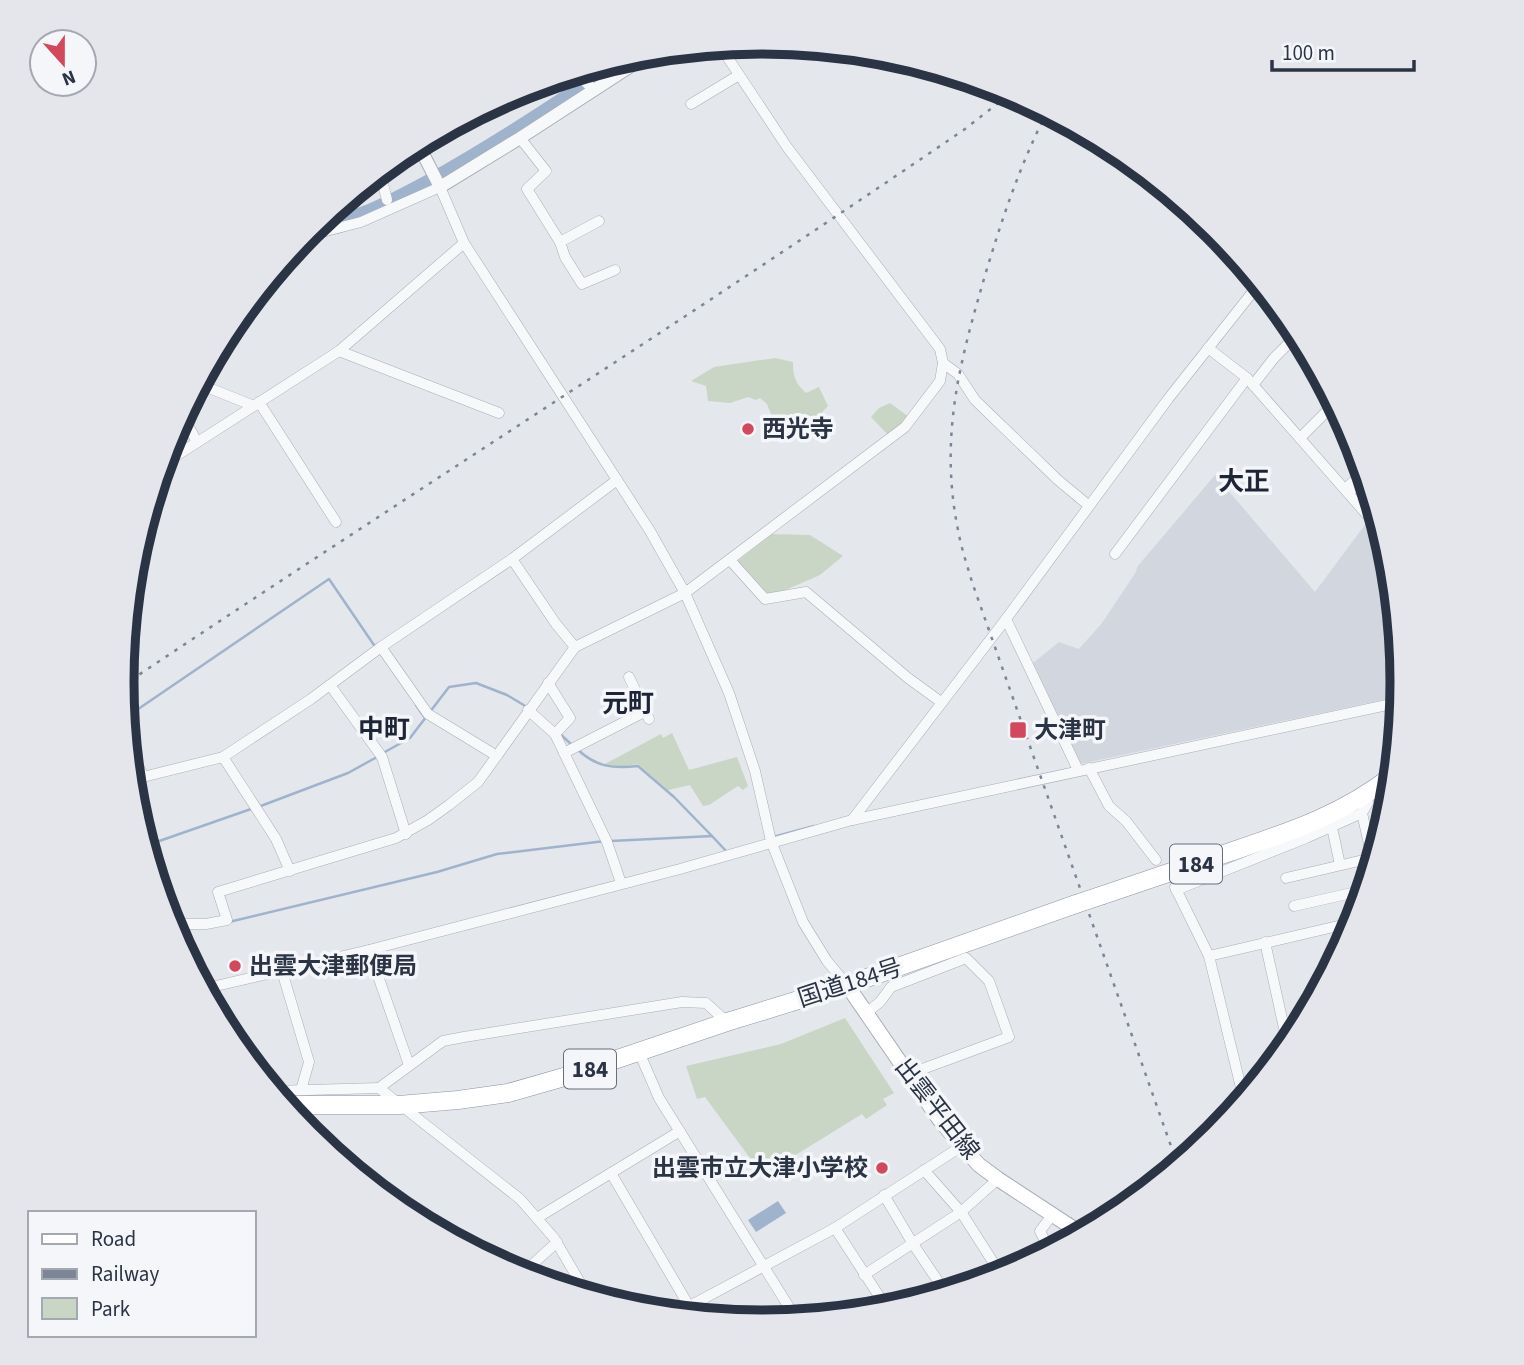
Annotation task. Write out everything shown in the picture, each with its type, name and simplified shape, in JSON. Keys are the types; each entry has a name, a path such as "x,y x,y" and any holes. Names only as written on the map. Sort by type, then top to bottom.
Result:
{"highway":[{"name":"国道184号","path":"297,1105 399,1105 458,1100 508,1093 564,1077 848,985 1288,832 1365,804 1381,787"}],"main road":[{"name":"出雲平田線","path":"848,985 865,1014 940,1119 979,1165 1074,1228"}],"street":[{"path":"182,924 206,924 227,920 218,892 406,834 449,805 478,782 575,647 685,593 905,427 940,381 943,363 940,349 787,147 726,56"},
{"path":"325,231 361,222 440,187 626,69"},
{"path":"691,104 739,75"},
{"path":"584,81 594,90"},
{"path":"520,138 546,171 527,189 582,284 615,270"},
{"path":"423,154 464,243 650,531 685,593 729,693 755,771 771,841 803,922 827,961 848,985"},
{"path":"383,182 387,200"},
{"path":"560,242 599,221"},
{"path":"177,455 339,351 464,243"},
{"path":"852,820 1253,291"},
{"path":"1115,554 1250,382 1290,342"},
{"path":"1208,348 1250,382 1367,515"},
{"path":"339,351 499,412"},
{"path":"943,363 958,374 975,400 1088,506"},
{"path":"208,387 257,404 336,522"},
{"path":"1300,438 1328,410"},
{"path":"189,428 197,442"},
{"path":"1345,489 1356,479"},
{"path":"140,769 144,777 223,757 512,559 617,480"},
{"path":"1345,489 1359,488"},
{"path":"512,559 575,647"},
{"path":"730,560 765,599 806,592 908,678 941,702"},
{"path":"1006,619 1084,769 1109,806 1126,821 1156,860"},
{"path":"382,647 428,714 497,756"},
{"path":"564,753 648,715 629,677"},
{"path":"548,683 570,718 555,734"},
{"path":"330,685 382,757 406,834"},
{"path":"213,987 369,950 680,869 852,820 1389,704"},
{"path":"528,710 555,734 607,842 621,883"},
{"path":"223,757 276,839 290,871"},
{"path":"1243,1085 1209,956 1175,888 1306,838 1365,804 1370,840"},
{"path":"1333,832 1340,865"},
{"path":"1286,878 1364,861"},
{"path":"1294,906 1354,893"},
{"path":"1209,956 1341,925"},
{"path":"1265,942 1285,1030"},
{"path":"369,950 409,1065"},
{"path":"865,1014 880,1002 891,987 966,958 989,981 1009,1037 909,1074"},
{"path":"285,970 284,978 309,1062 301,1090"},
{"path":"379,1088 443,1041 464,1037 682,1002 706,1003 727,1022"},
{"path":"639,1052 659,1098 791,1310"},
{"path":"285,1091 379,1088 387,1092 399,1105 520,1199 557,1241 581,1283"},
{"path":"537,1218 680,1131"},
{"path":"611,1173 692,1305 835,1228 962,1146"},
{"path":"924,1170 961,1212 993,1266"},
{"path":"864,1275 961,1212 998,1179"},
{"path":"884,1195 940,1284"},
{"path":"1046,1243 1040,1231 1053,1214"},
{"path":"835,1228 881,1300"},
{"path":"530,1266 557,1241"}],"shaded area":[{"path":"1215,475 1315,592 1367,522 1370,526 1385,600 1390,698 1080,764 1033,663 1059,642 1079,649 1102,623 1137,567"}],"green space":[{"path":"775,358 793,362 794,375 799,386 806,393 819,387 828,406 805,427 793,430 775,424 767,404 760,398 756,400 748,397 730,403 708,401 706,386 691,381 714,367"},
{"path":"890,403 909,417 888,435 871,417 879,408"},
{"path":"771,534 810,535 843,556 820,575 767,598 735,563"},
{"path":"672,733 689,770 737,757 748,786 743,790 738,786 709,805 703,806 690,785 668,790 638,764 619,767 603,765 661,734 663,738"},
{"path":"845,1018 894,1093 883,1099 887,1105 866,1119 862,1114 794,1156 786,1151 758,1169 705,1097 697,1099 686,1066 781,1044"}],"water":[{"path":"778,1201 786,1213 756,1232 748,1220"}],"waterway":[{"path":"331,226 356,219 428,184 480,154 602,75"},
{"path":"135,711 329,579 376,648"},
{"path":"383,753 410,738 449,687 476,683 507,695 527,707"},
{"path":"416,705 425,718"},
{"path":"559,733 572,745"},
{"path":"577,749 591,760 605,765 638,766 674,797 712,836"},
{"path":"258,807 348,773 377,757"},
{"path":"154,843 251,809"},
{"path":"773,837 814,826"},
{"path":"611,841 712,836 727,852"},
{"path":"229,922 437,872 497,854 605,841"}],"railway":[{"path":"134,678 860,200 965,129 1000,101"},
{"path":"1043,121 1028,151 1006,211 968,337 955,399 951,463 953,496 959,536 972,582 1175,1156"}],"place":[{"name":"西光寺","path":"748,429"},
{"name":"大津町","path":"1018,730"},
{"name":"出雲大津郵便局","path":"235,966"},
{"name":"出雲市立大津小学校","path":"882,1168"}],"district":[{"name":"大正","path":"1244,481"},
{"name":"元町","path":"628,703"},
{"name":"中町","path":"384,729"}]}
